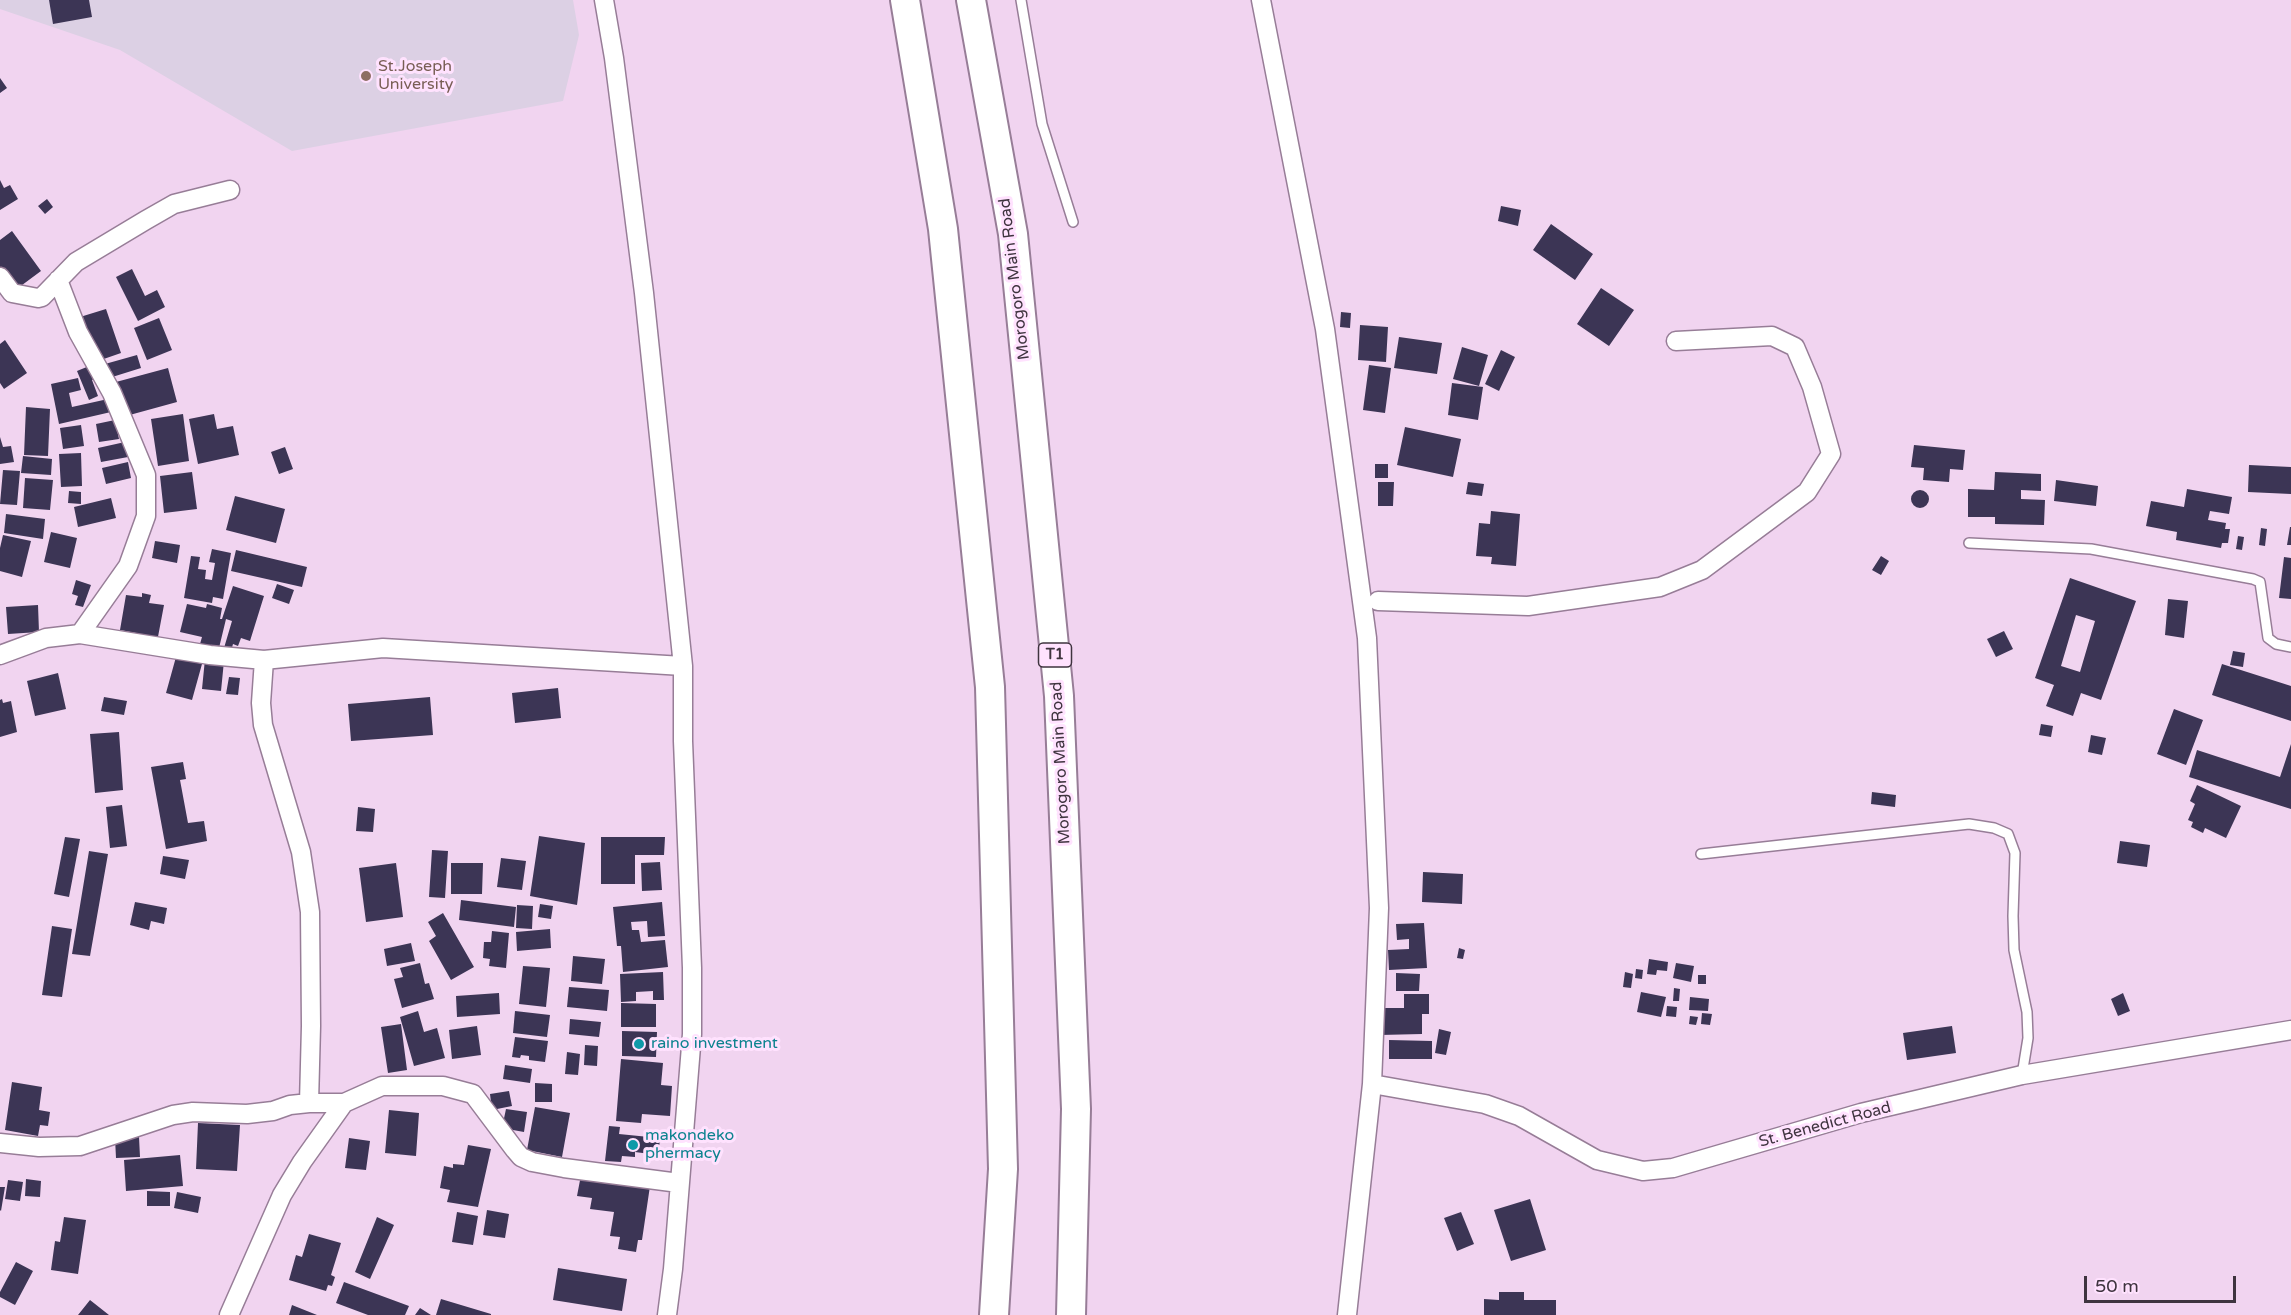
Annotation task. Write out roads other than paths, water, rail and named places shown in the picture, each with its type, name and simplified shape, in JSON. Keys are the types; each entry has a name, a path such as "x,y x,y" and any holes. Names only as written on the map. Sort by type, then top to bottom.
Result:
{"highway":[{"path":"904,0 943,229 990,687 1002,1169 994,1315"},
{"name":"Morogoro Main Road","path":"971,0 1013,234 1059,696 1076,1109 1071,1315"}],"street":[{"path":"604,0 614,58 644,293 683,666 682,741 692,1034 673,1269 667,1315"},
{"path":"1261,0 1325,329 1367,638 1379,908 1372,1084 1347,1315"},
{"path":"0,277 12,293 42,297 76,262 174,204 230,189"},
{"path":"58,280 78,332 111,393 146,475 146,516 128,566 80,634"},
{"path":"1377,601 1528,606 1660,587 1702,570 1807,492 1831,454 1812,387 1794,347 1772,336 1676,341"},
{"path":"0,655 46,638 80,634 210,655 264,660 383,648 683,666"},
{"path":"264,660 261,703 263,725 301,852 310,912 309,1103"},
{"name":"St. Benedict Road","path":"1372,1084 1485,1104 1519,1116 1597,1160 1643,1171 1673,1168 1861,1113 2022,1075 2291,1030"},
{"path":"0,1143 39,1147 80,1146 173,1115 193,1112 247,1114 273,1111 290,1105 344,1103 382,1086 443,1086 473,1094 521,1156 532,1162 679,1183"},
{"path":"229,1315 282,1195 302,1162 344,1103"}],"lane":[{"path":"1021,0 1042,124 1073,222"},
{"path":"1969,543 2091,549 2253,579 2260,582 2264,593 2268,638 2276,644 2291,646"},
{"path":"1701,854 1969,824 1994,828 2008,834 2015,853 2014,950 2027,1012 2028,1038 2022,1075"}],"place":[{"name":"St.Joseph University","path":"366,76"},
{"name":"raino investment","path":"639,1044"},
{"name":"makondeko phermacy","path":"633,1145"}]}
